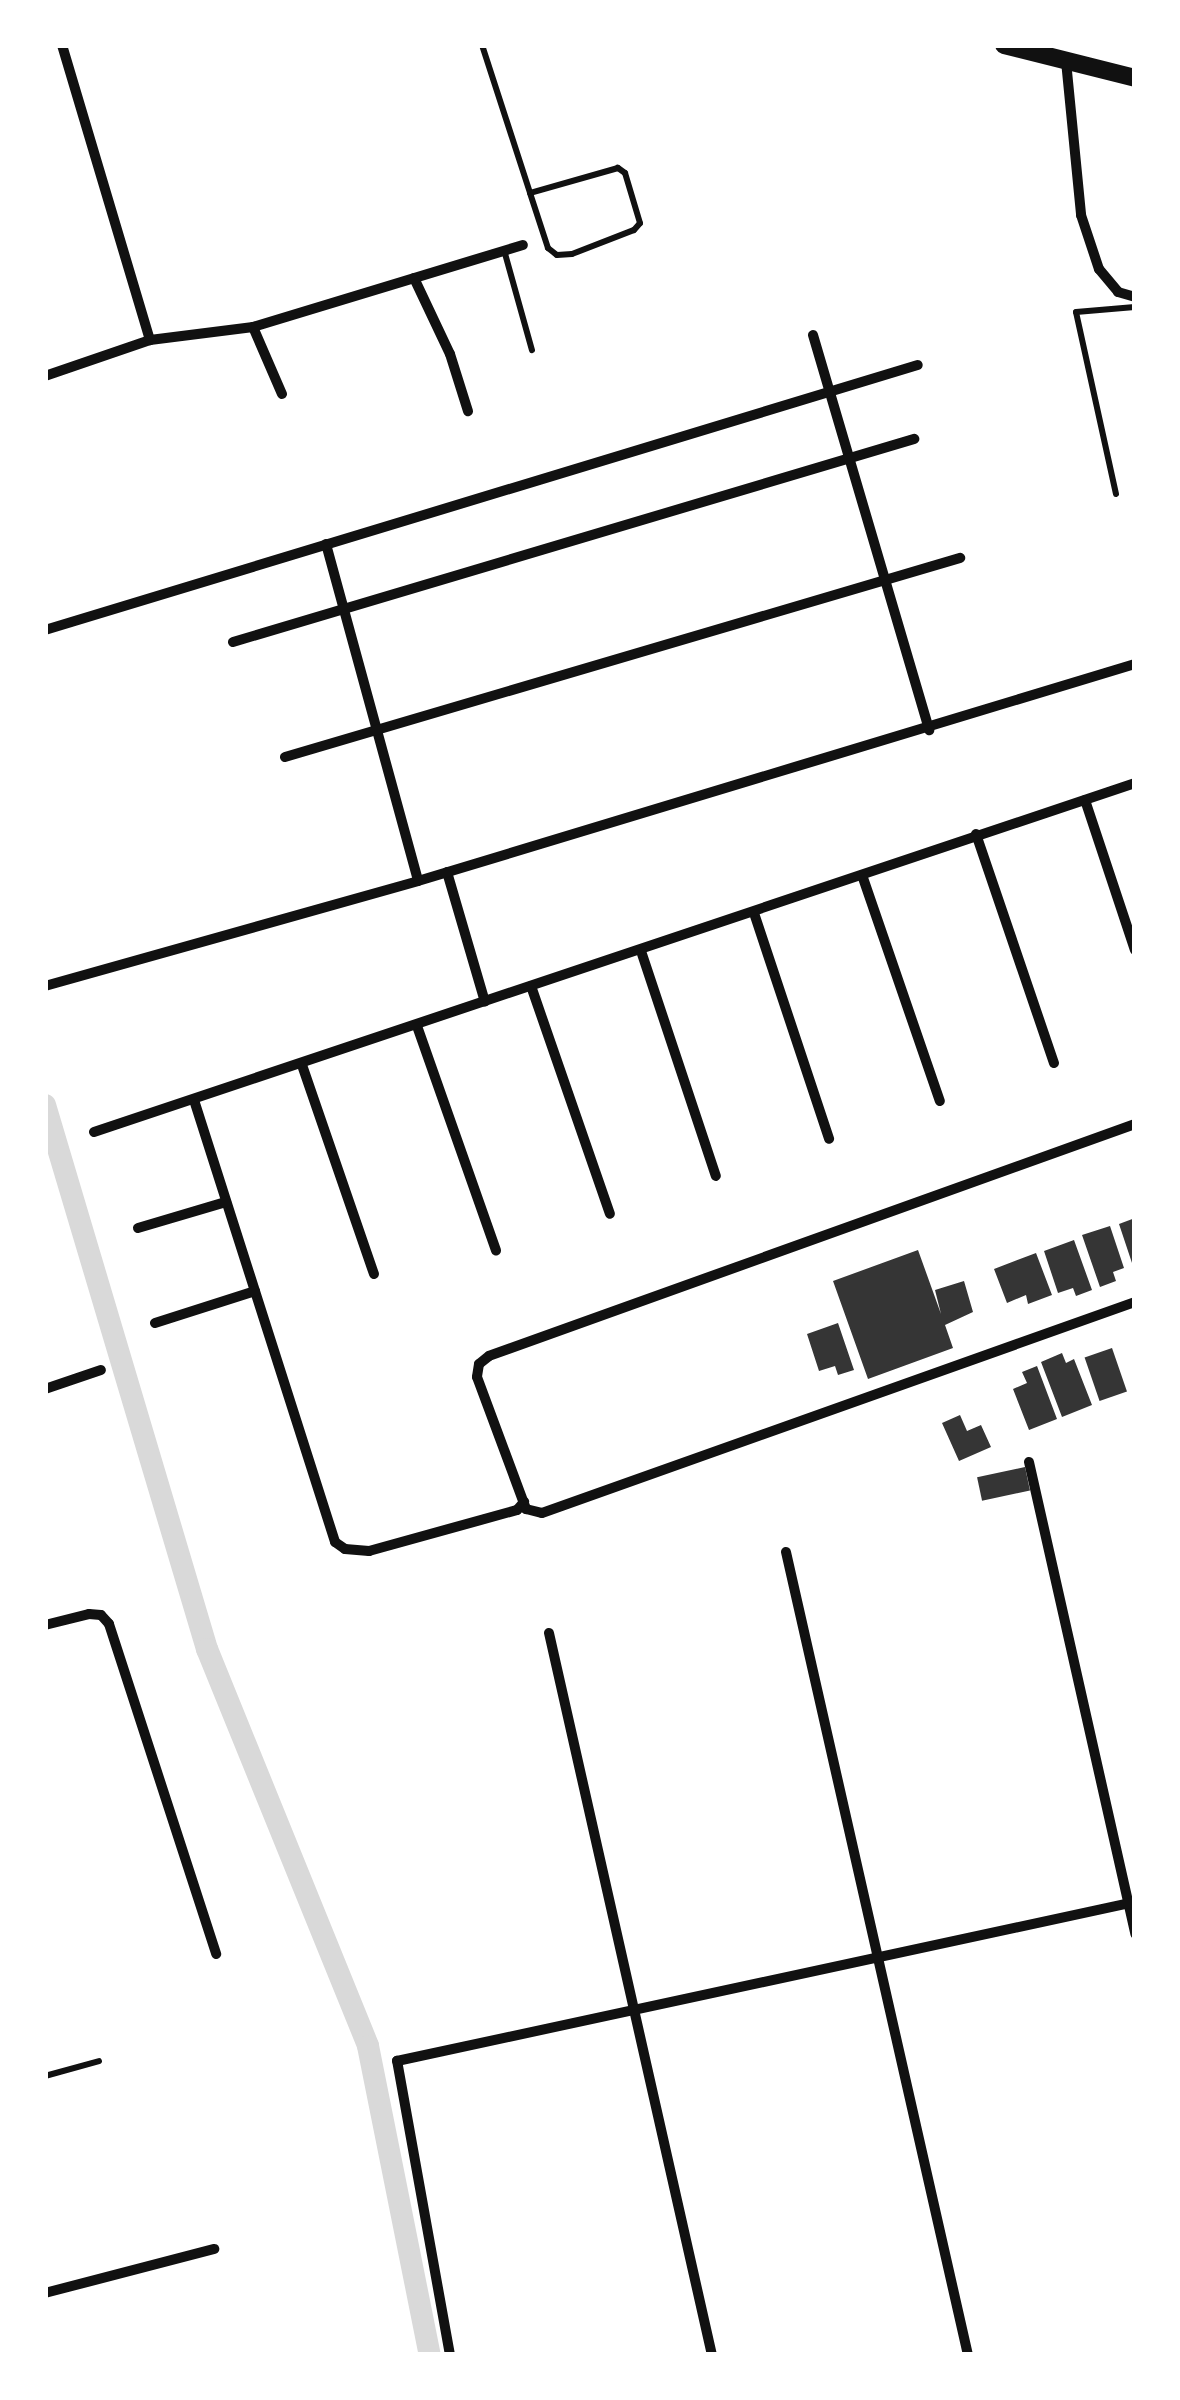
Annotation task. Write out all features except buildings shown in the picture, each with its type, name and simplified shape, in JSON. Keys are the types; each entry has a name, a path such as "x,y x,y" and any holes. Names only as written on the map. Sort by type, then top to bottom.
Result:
{"main road":[{"path":"1004,45 1135,78"}],"street":[{"path":"62,45 150,340"},
{"path":"1066,61 1081,216 1099,269 1118,292 1135,298"},
{"path":"45,376 150,340 253,327 523,245"},
{"path":"414,278 450,354 468,411"},
{"path":"253,327 282,394"},
{"path":"813,335 928,730"},
{"path":"45,630 918,365"},
{"path":"233,642 914,440"},
{"path":"326,544 418,881"},
{"path":"285,757 960,558"},
{"path":"50,985 418,881 928,730 1135,664"},
{"path":"94,1132 1135,783"},
{"path":"1085,800 1135,950"},
{"path":"976,834 1054,1063"},
{"path":"447,872 485,1002"},
{"path":"862,874 940,1101"},
{"path":"754,912 829,1139"},
{"path":"641,951 716,1176"},
{"path":"531,986 610,1214"},
{"path":"417,1026 496,1250"},
{"path":"302,1065 374,1274"},
{"path":"194,1100 335,1542 344,1549 369,1551 517,1510 524,1502"},
{"path":"1135,1124 489,1356 479,1364 477,1377 526,1509 542,1512 1135,1302"},
{"path":"138,1228 226,1202"},
{"path":"155,1323 255,1291"},
{"path":"45,1389 101,1370"},
{"path":"1029,1462 1132,1903 1135,1934"},
{"path":"786,1552 968,2355"},
{"path":"45,1626 89,1614 101,1615 108,1624 216,1954"},
{"path":"548,1633 712,2355"},
{"path":"450,2355 397,2061 634,2006 1132,1903"},
{"path":"45,2292 214,2249"}],"lane":[{"path":"482,45 530,193 548,248 558,255 572,254 634,230 640,223 625,173 618,168 530,193"},
{"path":"504,250 532,350"},
{"path":"1116,494 1076,312 1135,307"},
{"path":"45,2076 100,2061"}],"waterway":[{"path":"45,1105 207,1649 368,2046 430,2355"}]}
